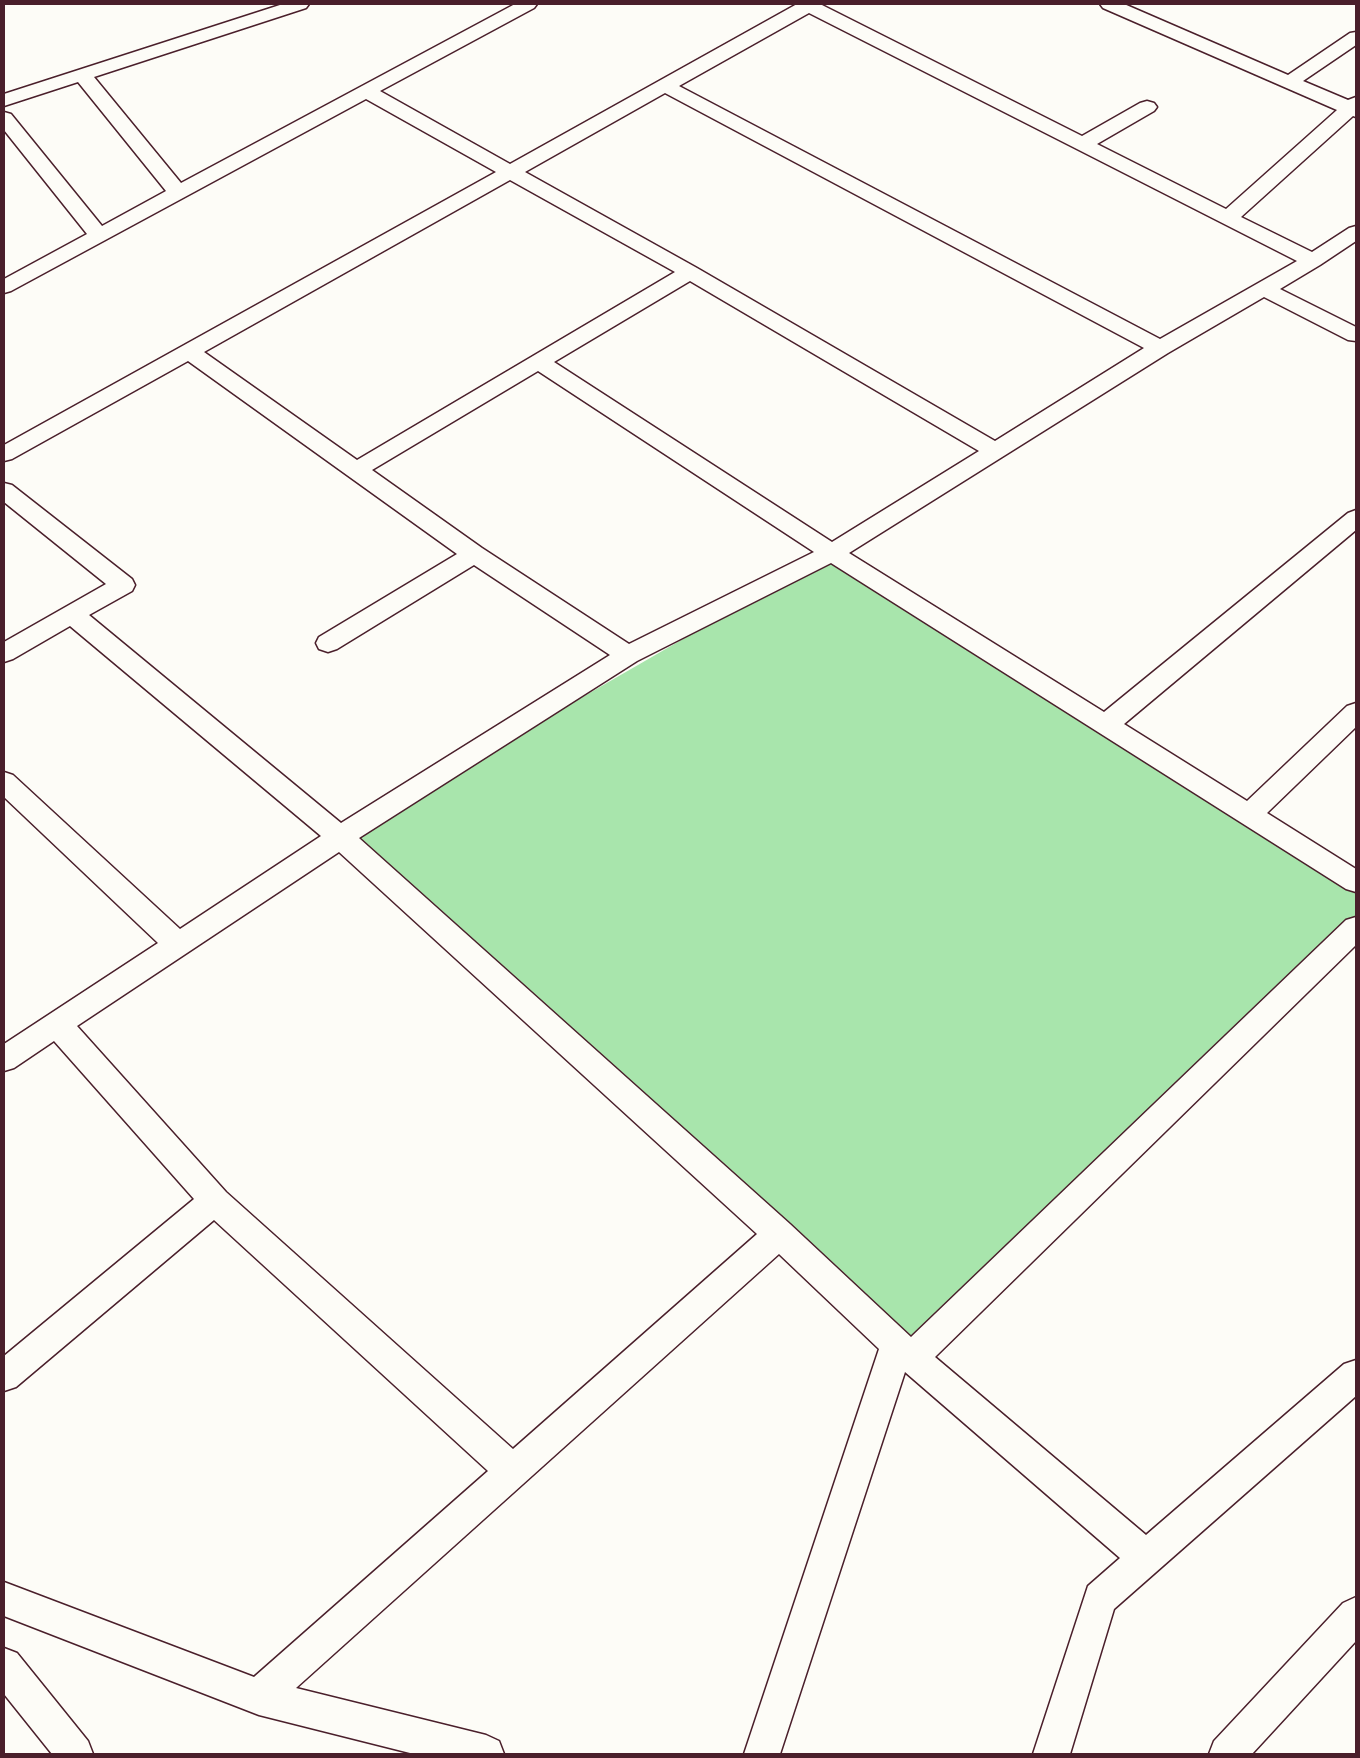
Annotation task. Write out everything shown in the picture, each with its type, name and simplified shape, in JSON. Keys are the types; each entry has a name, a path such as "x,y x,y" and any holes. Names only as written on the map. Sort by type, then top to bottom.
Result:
{"street":[{"path":"4,100 300,4"},
{"path":"4,454 809,4 1313,261"},
{"path":"1109,4 1289,82 1354,107 1229,218"},
{"path":"4,287 523,5"},
{"path":"1289,82 1356,36"},
{"path":"82,75 178,193"},
{"path":"665,86 1160,348"},
{"path":"366,91 690,272 995,451"},
{"path":"1082,144 1147,107"},
{"path":"4,118 99,236"},
{"path":"6,1054 57,1024 340,837 628,655 832,553 1160,348 1313,261 1356,232"},
{"path":"4,264 25,275"},
{"path":"356,470 690,272"},
{"path":"1264,289 1356,335"},
{"path":"189,351 474,554 628,655"},
{"path":"539,362 832,553 1356,882"},
{"path":"4,490 122,585 4,653"},
{"path":"1106,725 1356,518"},
{"path":"328,643 474,554"},
{"path":"72,614 340,837 779,1234 904,1351 1146,1559"},
{"path":"1249,814 1356,712"},
{"path":"4,782 178,944"},
{"path":"762,1754 904,1351 1356,928"},
{"path":"57,1024 215,1201 513,1472"},
{"path":"4,1376 215,1201"},
{"path":"259,1697 779,1234"},
{"path":"1052,1754 1100,1598 1356,1376"},
{"path":"4,1599 259,1697 486,1754"},
{"path":"1227,1754 1356,1616"},
{"path":"4,1666 75,1754"}],"green space":[{"path":"832,553 1356,883 1356,928 912,1358 340,837"}]}
